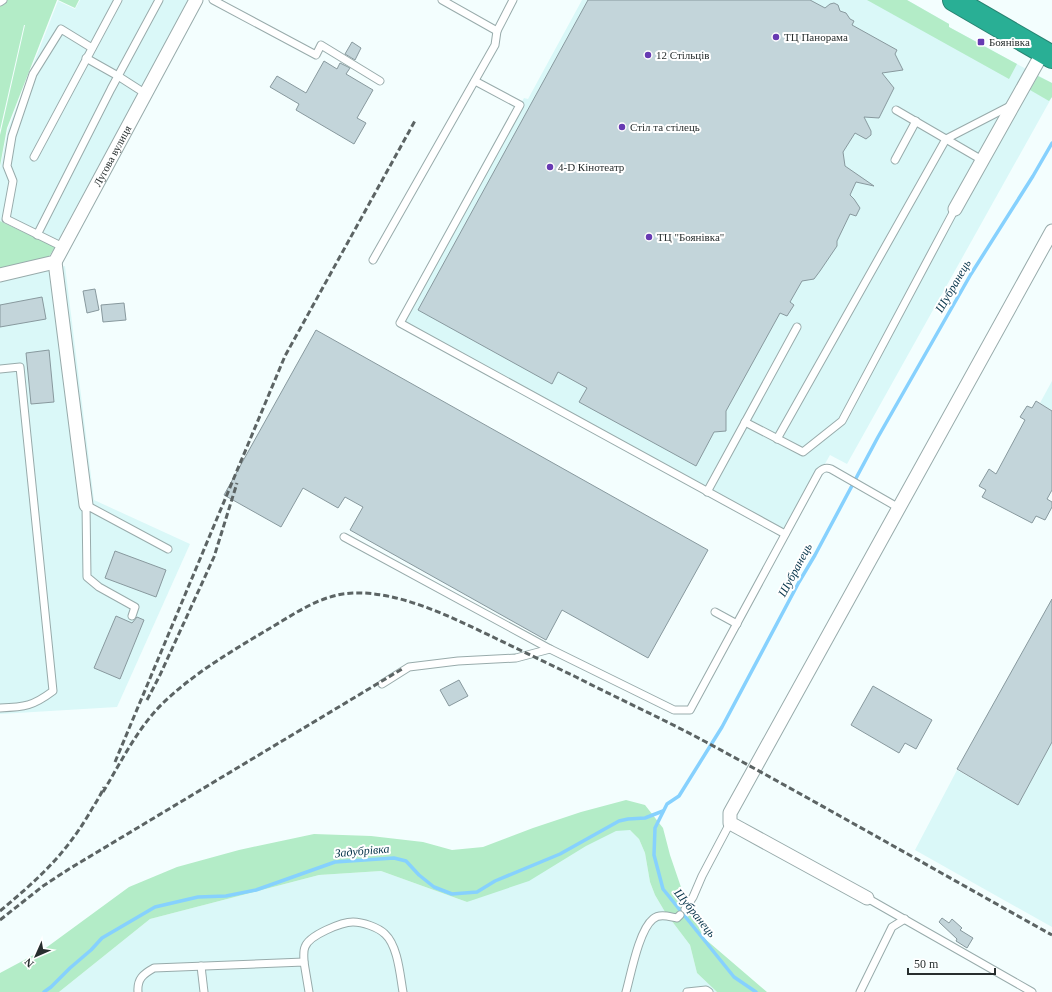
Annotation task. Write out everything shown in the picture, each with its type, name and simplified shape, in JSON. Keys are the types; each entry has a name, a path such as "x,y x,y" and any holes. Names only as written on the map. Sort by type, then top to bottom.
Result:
{"highway":[{"path":"954,0 1048,54"}],"street":[{"name":"Лугова вулиця","path":"55,262 196,0"},
{"path":"955,209 1014,104 1048,54"},
{"path":"867,898 730,822 730,813 746,781 1052,231"},
{"path":"0,275 55,262 86,505"}],"lane":[{"path":"34,157 118,0"},
{"path":"37,234 107,96 159,0"},
{"path":"214,0 316,55 321,45 380,81"},
{"path":"442,0 496,31"},
{"path":"373,260 495,46 496,31 513,0"},
{"path":"63,247 6,220 13,181 7,166 12,136 33,74 61,29 92,48"},
{"path":"86,58 146,94"},
{"path":"475,81 520,105 400,323 785,534"},
{"path":"777,439 946,139 1014,104"},
{"path":"896,110 982,160"},
{"path":"895,160 916,121"},
{"path":"745,422 803,452 842,421 955,209"},
{"path":"707,492 797,327"},
{"path":"0,369 20,367 53,690 33,704 21,707 0,708"},
{"path":"344,537 550,649 674,710 690,710 738,624 785,534 822,469 827,468 839,473 899,508"},
{"path":"132,616 134,607 100,587 87,577 86,505 168,549"},
{"path":"714,612 738,624"},
{"path":"382,684 409,666 458,661 516,658 550,649"},
{"path":"685,909 693,897 702,876 730,822"},
{"path":"867,898 1032,992"},
{"path":"860,992 892,927 893,913"},
{"path":"626,992 635,958 646,928 654,918 662,916 677,918 680,915"},
{"path":"892,927 905,919"},
{"path":"309,992 304,962 305,946 312,938 321,932 353,922 373,926 385,934 394,946 403,992"},
{"path":"138,992 138,984 144,973 154,968 304,962"},
{"path":"201,966 204,992"},
{"path":"687,992 706,990 709,992"}],"shaded area":[{"path":"80,0 189,0 55,246 0,221 0,168 8,129 58,1 75,9"},
{"name":"ТЦ \"Боянівка\"","path":"582,0 907,0 949,24 949,27 1052,83 1052,97 847,464 830,455 785,534 400,323 520,105 524,98 528,99"},
{"path":"65,266 94,500 190,544 117,707 0,714 0,280"},
{"path":"1052,381 1052,411 1040,403"},
{"path":"1052,742 1052,927 915,850 957,770 1018,805"},
{"path":"616,830 630,830 639,839 645,853 650,882 655,895 665,912 690,945 697,973 717,992 59,992 150,919 319,875 381,871 467,902"}],"green space":[{"path":"0,0 57,0 7,128 0,166 0,135 25,25 0,130"},
{"path":"58,0 79,0 75,8"},
{"path":"867,0 907,0 949,24 949,27 1017,64 1009,79"},
{"path":"1038,76 1052,83 1052,97 1049,101 1030,90"},
{"path":"0,221 55,247 47,260 0,271"},
{"path":"626,800 645,805 663,828 670,855 684,896 704,938 767,992 717,992 697,973 690,945 665,912 655,895 650,882 645,853 639,839 630,830 616,831 586,846 529,881 467,902 381,871 319,875 150,919 59,992 0,992 0,973 43,950 129,887 177,867 239,850 314,834 371,836 423,842 452,850 483,847 581,812"}],"building":[{"name":"ТЦ \"Боянівка\"","path":"588,0 810,0 825,8 834,3 838,5 840,11 846,13 850,19 854,21 852,25 897,50 895,54 903,70 882,73 894,88 879,118 864,117 871,131 871,135 866,139 855,133 843,152 845,166 874,186 856,182 850,195 860,208 856,216 850,214 837,241 837,246 814,279 802,281 790,302 794,305 787,316 780,313 726,411 726,431 714,432 696,466 579,402 587,388 558,372 552,384 418,310"},
{"path":"352,42 361,48 355,60 345,54"},
{"path":"324,61 337,69 340,63 350,68 346,74 373,90 357,118 366,123 354,144 296,110 299,104 270,87 277,76 306,93"},
{"path":"95,289 99,310 87,313 83,291"},
{"path":"42,297 46,319 0,327 0,305"},
{"path":"124,303 126,320 103,322 101,305"},
{"path":"316,330 708,550 648,658 562,610 546,640 350,530 363,507 345,497 338,508 303,488 281,527 224,495"},
{"path":"49,350 54,402 31,404 26,353"},
{"path":"1036,401 1052,411 1052,490 1047,499 1052,502 1052,507 1045,520 1036,516 1032,523 982,497 986,490 979,486 989,469 996,474 1025,420 1020,417 1027,406 1032,408"},
{"path":"115,551 166,570 156,597 105,578"},
{"path":"1052,599 1052,742 1018,805 957,769"},
{"path":"116,616 132,623 137,617 144,620 120,679 94,668"},
{"path":"459,680 468,696 449,706 440,690"},
{"path":"873,686 932,720 916,749 905,743 899,753 851,725"},
{"path":"942,918 949,923 952,919 962,928 960,930 973,938 967,948 956,941 957,939 939,922"}],"waterway":[{"name":"Шубранець","path":"756,992 734,977 663,889 654,855 655,828 667,804 679,796 722,727 878,437 971,274 1052,143"},
{"name":"Задубрівка","path":"44,992 91,950 102,938 155,907 198,897 226,896 256,890 335,862 394,858 406,861 419,875 434,887 452,894 477,892 495,881 560,854 619,821 645,818 663,811"}],"railway":[{"path":"115,762 285,356 416,119"},
{"path":"147,700 214,557 237,483"},
{"path":"103,792 130,746 153,714 174,693 199,673 253,638 319,601 341,594 353,593 389,596 444,614 674,725 1052,935"},
{"path":"0,920 43,886 69,869 402,669"},
{"path":"0,911 38,878 60,855 80,829 104,787"}],"place":[{"name":"ТЦ Панорама","path":"776,37"},
{"name":"Боянівка","path":"981,42"},
{"name":"12 Стільців","path":"648,55"},
{"name":"Стіл та стілець","path":"622,127"},
{"name":"4-D Кінотеатр","path":"550,167"},
{"name":"ТЦ \"Боянівка\"","path":"649,237"}]}
